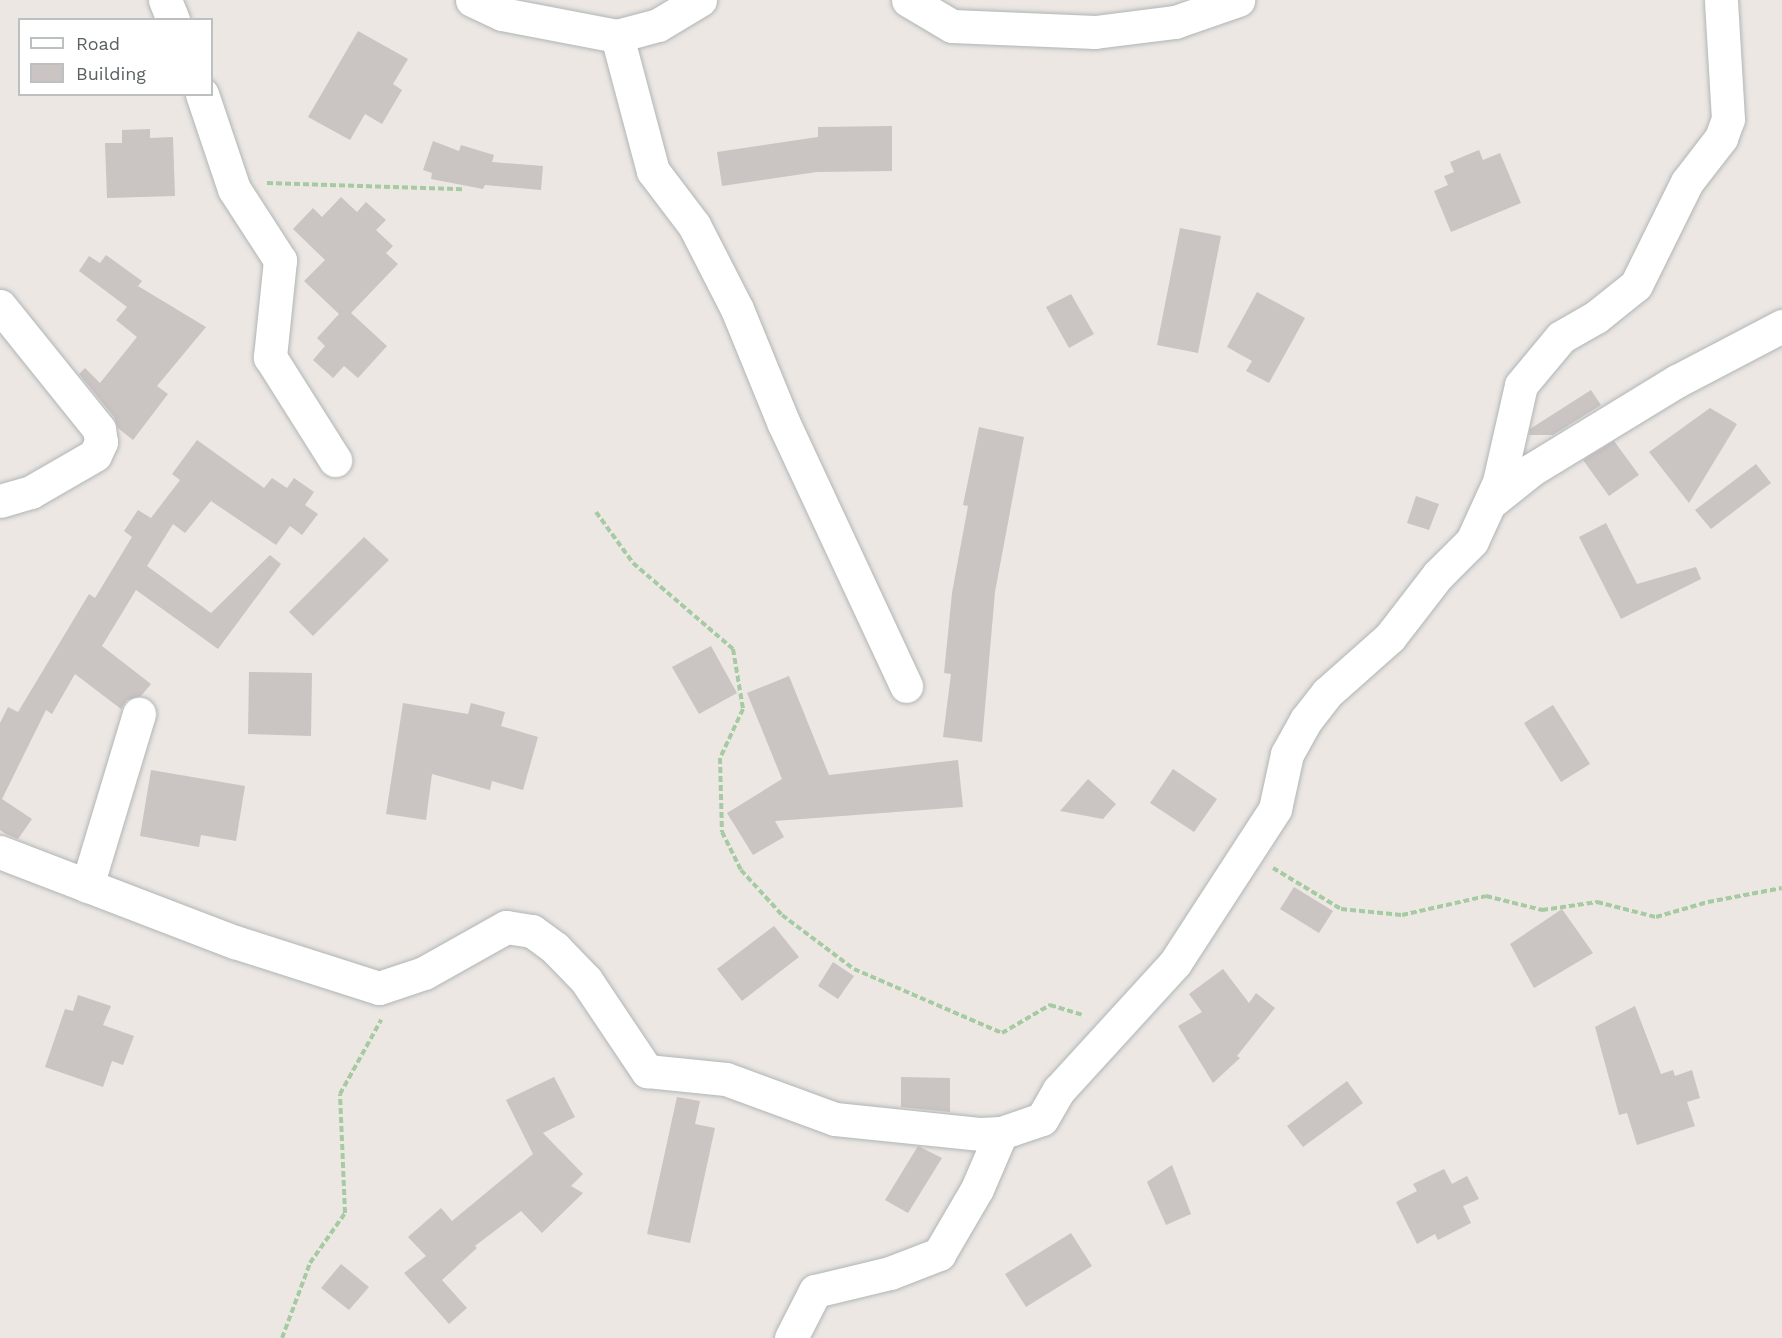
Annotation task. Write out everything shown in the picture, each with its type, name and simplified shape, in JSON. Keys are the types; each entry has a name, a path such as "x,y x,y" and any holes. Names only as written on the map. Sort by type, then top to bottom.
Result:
{"street":[{"path":"165,0 172,18"},
{"path":"472,0 502,14 617,36 658,25 700,0"},
{"path":"908,0 952,26 1095,32 1174,22 1238,0"},
{"path":"0,852 235,942 379,988 424,973 506,927 532,931 555,948 586,980 647,1071 726,1079 836,1119 1001,1133 1042,1119 1059,1090 1174,963 1243,854 1275,809 1287,754 1306,720 1327,693 1390,637 1437,575 1472,541 1499,482 1521,385 1562,337 1596,317 1636,285 1688,182 1721,138 1728,119 1721,0"},
{"path":"617,36 653,171 694,225 737,309 784,424 906,686"},
{"path":"203,96 234,189 280,260 270,357 335,459"},
{"path":"0,306 99,429 101,442 96,455 31,492 0,501"},
{"path":"1489,504 1531,470 1658,392 1782,326"},
{"path":"87,886 139,714"},
{"path":"791,1338 815,1291 890,1273 939,1254 977,1189 1001,1133"}],"path":[{"path":"234,189 269,183 463,189"},
{"path":"596,512 633,563 734,649 743,709 720,758 722,832 741,870 782,915 854,969 1002,1033 1050,1005 1118,1025"},
{"path":"1243,854 1341,909 1402,915 1486,896 1542,910 1597,902 1656,917 1708,902 1782,888"},
{"path":"282,1338 309,1263 345,1213 340,1094 392,999 379,988"}],"building":[{"path":"358,31 408,59 393,84 402,90 382,124 365,114 350,140 308,117"},
{"path":"892,126 892,171 817,172 722,186 717,152 818,137 818,127"},
{"path":"150,129 150,138 173,137 175,196 107,198 105,143 122,143 122,130"},
{"path":"433,141 459,151 461,145 494,155 492,162 543,166 541,190 485,185 483,189 431,179 432,173 423,170"},
{"path":"1479,150 1483,160 1500,153 1521,203 1451,232 1434,191 1448,185 1444,176 1454,172 1450,162"},
{"path":"341,197 357,212 366,202 386,220 376,230 393,246 386,253 398,264 351,313 387,346 358,378 344,366 333,378 313,360 325,346 317,338 339,314 304,281 325,260 293,229 313,208 322,217"},
{"path":"1180,228 1221,236 1198,353 1157,345"},
{"path":"106,255 142,281 138,286 206,327 157,386 168,394 133,440 118,428 114,417 79,374 85,368 100,383 137,337 116,320 127,307 79,271 89,256 100,263"},
{"path":"1257,292 1305,318 1269,383 1246,371 1252,361 1227,347"},
{"path":"1071,294 1094,334 1069,348 1046,307"},
{"path":"1591,390 1601,405 1553,435 1529,435 1530,429"},
{"path":"1710,408 1737,424 1689,503 1649,452"},
{"path":"979,427 1024,437 995,592 982,742 943,737 951,674 944,673 952,593 968,506 963,505"},
{"path":"197,440 264,488 272,478 287,488 294,478 314,492 305,505 318,514 302,535 290,526 276,545 211,501 185,533 173,524 147,566 211,613 270,555 281,564 218,649 136,590 102,646 151,684 141,696 127,700 121,709 75,674 52,714 46,710 2,799 32,819 18,839 6,834 0,830 0,723 8,707 18,712 89,594 95,598 132,537 124,531 138,510 151,518 180,480 172,474"},
{"path":"1614,441 1639,475 1609,496 1583,460"},
{"path":"1756,464 1771,483 1711,529 1695,510"},
{"path":"1416,496 1439,504 1429,530 1407,523"},
{"path":"1606,523 1637,584 1696,567 1701,579 1621,619 1579,537"},
{"path":"364,537 389,560 313,636 289,612"},
{"path":"711,646 737,693 699,714 672,667"},
{"path":"249,672 312,673 311,736 248,734"},
{"path":"789,676 829,775 958,760 963,807 775,821 784,837 753,855 727,813 782,779 747,693"},
{"path":"403,703 468,714 471,703 505,712 501,726 538,737 523,790 492,781 490,790 432,774 426,820 386,814"},
{"path":"1553,705 1590,764 1561,782 1524,723"},
{"path":"1173,769 1217,799 1194,832 1150,803"},
{"path":"151,770 245,786 236,841 201,835 199,847 140,836"},
{"path":"1088,779 1116,804 1103,819 1060,811"},
{"path":"1294,887 1333,911 1319,933 1280,909"},
{"path":"1562,909 1593,953 1534,988 1510,944"},
{"path":"774,926 799,957 742,1001 717,969"},
{"path":"833,962 854,976 838,999 818,986"},
{"path":"1223,969 1249,1003 1256,993 1275,1008 1237,1056 1240,1058 1213,1083 1178,1026 1202,1012 1189,994"},
{"path":"78,995 111,1006 103,1025 134,1036 123,1065 112,1061 103,1087 45,1067 65,1009 73,1011"},
{"path":"1635,1006 1661,1074 1673,1070 1675,1076 1692,1070 1700,1098 1687,1102 1695,1126 1637,1145 1627,1113 1619,1115 1595,1027"},
{"path":"554,1077 575,1117 543,1133 583,1174 571,1186 583,1193 542,1233 521,1211 475,1246 477,1248 442,1280 467,1308 449,1324 404,1273 426,1256 408,1237 441,1208 452,1221 533,1154 506,1100"},
{"path":"901,1077 950,1078 950,1112 901,1107"},
{"path":"1347,1081 1363,1103 1303,1147 1287,1126"},
{"path":"677,1097 700,1101 695,1124 715,1128 690,1243 647,1234"},
{"path":"918,1146 942,1158 908,1213 885,1200"},
{"path":"1172,1165 1191,1214 1166,1225 1147,1182"},
{"path":"1444,1169 1452,1184 1467,1176 1479,1199 1463,1206 1471,1223 1438,1240 1435,1234 1417,1244 1396,1202 1417,1191 1413,1184"},
{"path":"1071,1233 1092,1266 1026,1307 1005,1274"},
{"path":"341,1264 369,1287 349,1310 321,1288"}]}
